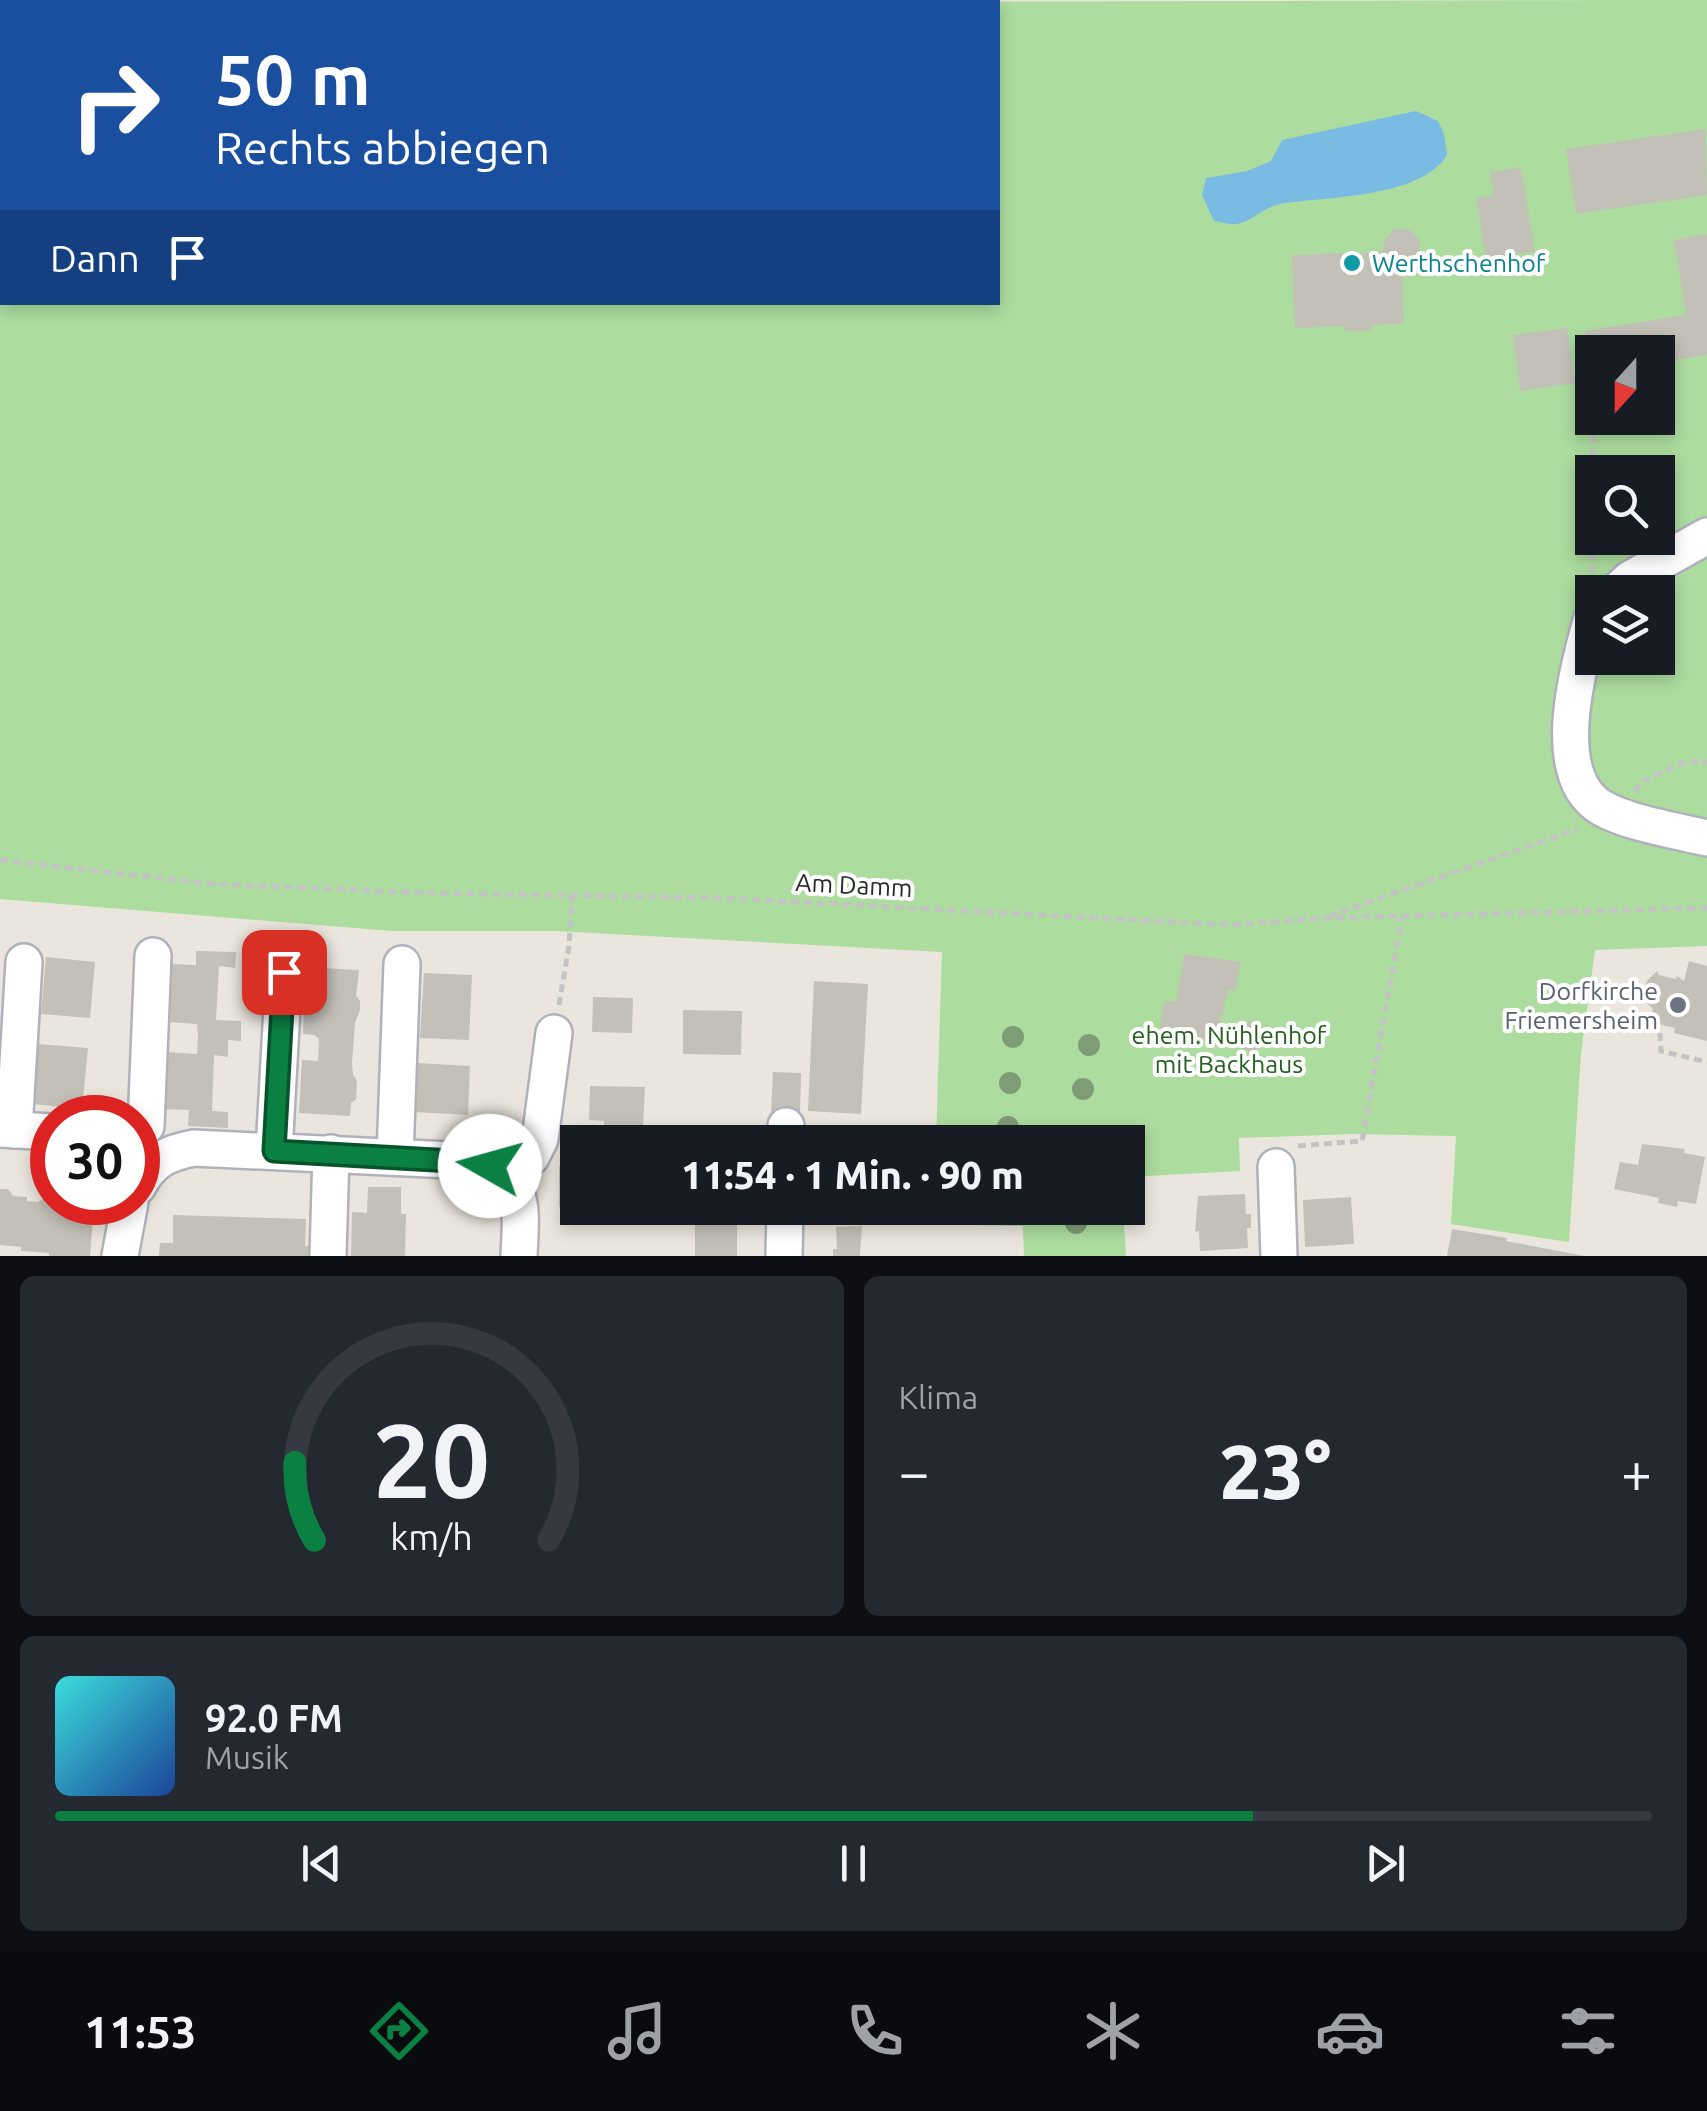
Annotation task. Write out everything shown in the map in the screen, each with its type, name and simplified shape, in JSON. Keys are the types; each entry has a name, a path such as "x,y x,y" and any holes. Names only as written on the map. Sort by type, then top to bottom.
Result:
{"street":[{"path":"1637,575 1707,536"},
{"path":"1576,675 1571,750 1577,779 1588,796 1615,813 1707,838"},
{"path":"147,1095 153,956"},
{"path":"7,1129 24,962"},
{"path":"395,1156 402,964"},
{"path":"274,1151 284,972"},
{"path":"505,1174 531,1158 540,1140 554,1033"},
{"path":"160,1157 194,1148 395,1156 490,1166 505,1174 517,1190 521,1208 519,1256"},
{"path":"328,1256 331,1154"},
{"path":"1276,1167 1278,1256"},
{"path":"120,1256 126,1225"},
{"path":"784,1225 784,1256"}],"path":[{"path":"1594,435 1603,575"},
{"path":"1323,918 1588,826 1615,813 1640,782 1684,762 1707,762"},
{"name":"Am Damm","path":"0,860 213,884 426,893 572,894 1230,925 1323,918 1707,908"},
{"path":"554,1033 572,894"},
{"path":"1276,1167 1286,1157 1287,1147 1362,1142 1402,917"},
{"path":"1660,1033 1661,1050 1707,1062"}],"green space":[{"name":"ehem. Nühlenhof mit Backhaus","path":"1707,0 1707,946 1595,950 1581,1054 1569,1242 1451,1224 1456,1136 1239,1138 1240,1171 1145,1176 1145,1125 937,1125 942,952 556,931 392,931 0,899 0,305 1000,305 1000,1"},
{"path":"978,1225 1124,1225 1126,1256 1024,1256 1023,1226"}],"water":[{"path":"1416,111 1438,121 1447,155 1416,180 1371,193 1280,204 1237,224 1214,221 1202,195 1206,178 1247,171 1271,161 1282,140"}],"building":[{"path":"1705,129 1707,195 1576,214 1566,149"},
{"path":"1521,167 1535,251 1486,259 1476,198 1494,195 1490,172"},
{"path":"1395,229 1410,230 1420,241 1420,257 1409,267 1402,267 1404,324 1372,325 1372,331 1345,331 1345,326 1295,328 1292,255 1383,252 1384,240"},
{"path":"1707,234 1707,355 1675,360 1675,335 1586,335 1585,331 1686,315 1674,240"},
{"path":"1567,328 1575,383 1520,391 1513,335"},
{"path":"196,951 236,952 235,968 219,966 216,1020 241,1021 241,1041 228,1040 228,1057 214,1055 212,1111 228,1112 228,1128 188,1126 189,1110 162,1109 165,1052 197,1054 198,1038 197,1024 166,1022 169,964 196,965"},
{"path":"1184,954 1241,962 1235,991 1228,989 1215,1044 1158,1036 1165,1001 1176,1002"},
{"path":"46,957 95,962 90,1018 41,1014"},
{"name":"Dorfkirche Friemersheim","path":"1689,961 1707,966 1707,1041 1674,1033 1675,1028 1647,1024 1653,1009 1641,997 1647,981 1657,971 1659,975 1676,979 1677,976 1684,981"},
{"path":"322,968 359,970 356,996 360,1010 352,1062 357,1080 356,1099 351,1103 350,1116 299,1113 302,1060 318,1061 319,1039 303,1034 305,981 321,982"},
{"path":"424,973 472,975 469,1040 420,1038"},
{"path":"814,981 868,984 861,1114 808,1111"},
{"path":"593,997 633,998 632,1033 592,1032"},
{"path":"683,1010 742,1011 741,1055 683,1054"},
{"path":"1248,1021 1265,1027 1256,1053 1239,1047"},
{"path":"38,1044 88,1048 83,1095 34,1095"},
{"path":"418,1063 470,1066 468,1115 415,1112"},
{"path":"773,1072 801,1073 800,1113 771,1112"},
{"path":"590,1086 645,1087 643,1125 604,1125 604,1121 589,1120"},
{"path":"1642,1144 1685,1149 1684,1153 1705,1157 1696,1204 1678,1201 1677,1207 1658,1203 1659,1198 1614,1189 1620,1162 1638,1165"},
{"path":"368,1187 401,1187 401,1214 406,1214 405,1256 351,1256 352,1212 367,1213"},
{"path":"0,1189 8,1189 13,1196 27,1197 30,1225 92,1225 90,1256 49,1256 0,1245"},
{"path":"1245,1194 1246,1214 1251,1214 1248,1248 1200,1251 1199,1231 1195,1232 1198,1196"},
{"path":"1351,1197 1354,1244 1305,1247 1303,1200"},
{"path":"173,1215 306,1219 305,1246 318,1247 318,1256 159,1256 160,1243 173,1243"},
{"path":"695,1225 737,1225 737,1256 695,1256"},
{"path":"862,1226 860,1256 833,1256 833,1249 837,1249 836,1227"},
{"path":"1452,1229 1507,1238 1506,1241 1585,1256 1447,1256"}],"place":[{"name":"Werthschenhof","path":"1352,263"},
{"name":"Dorfkirche Friemersheim","path":"1678,1005"}],"route":[{"path":"284,972 274,1151 395,1156 490,1166"}]}
